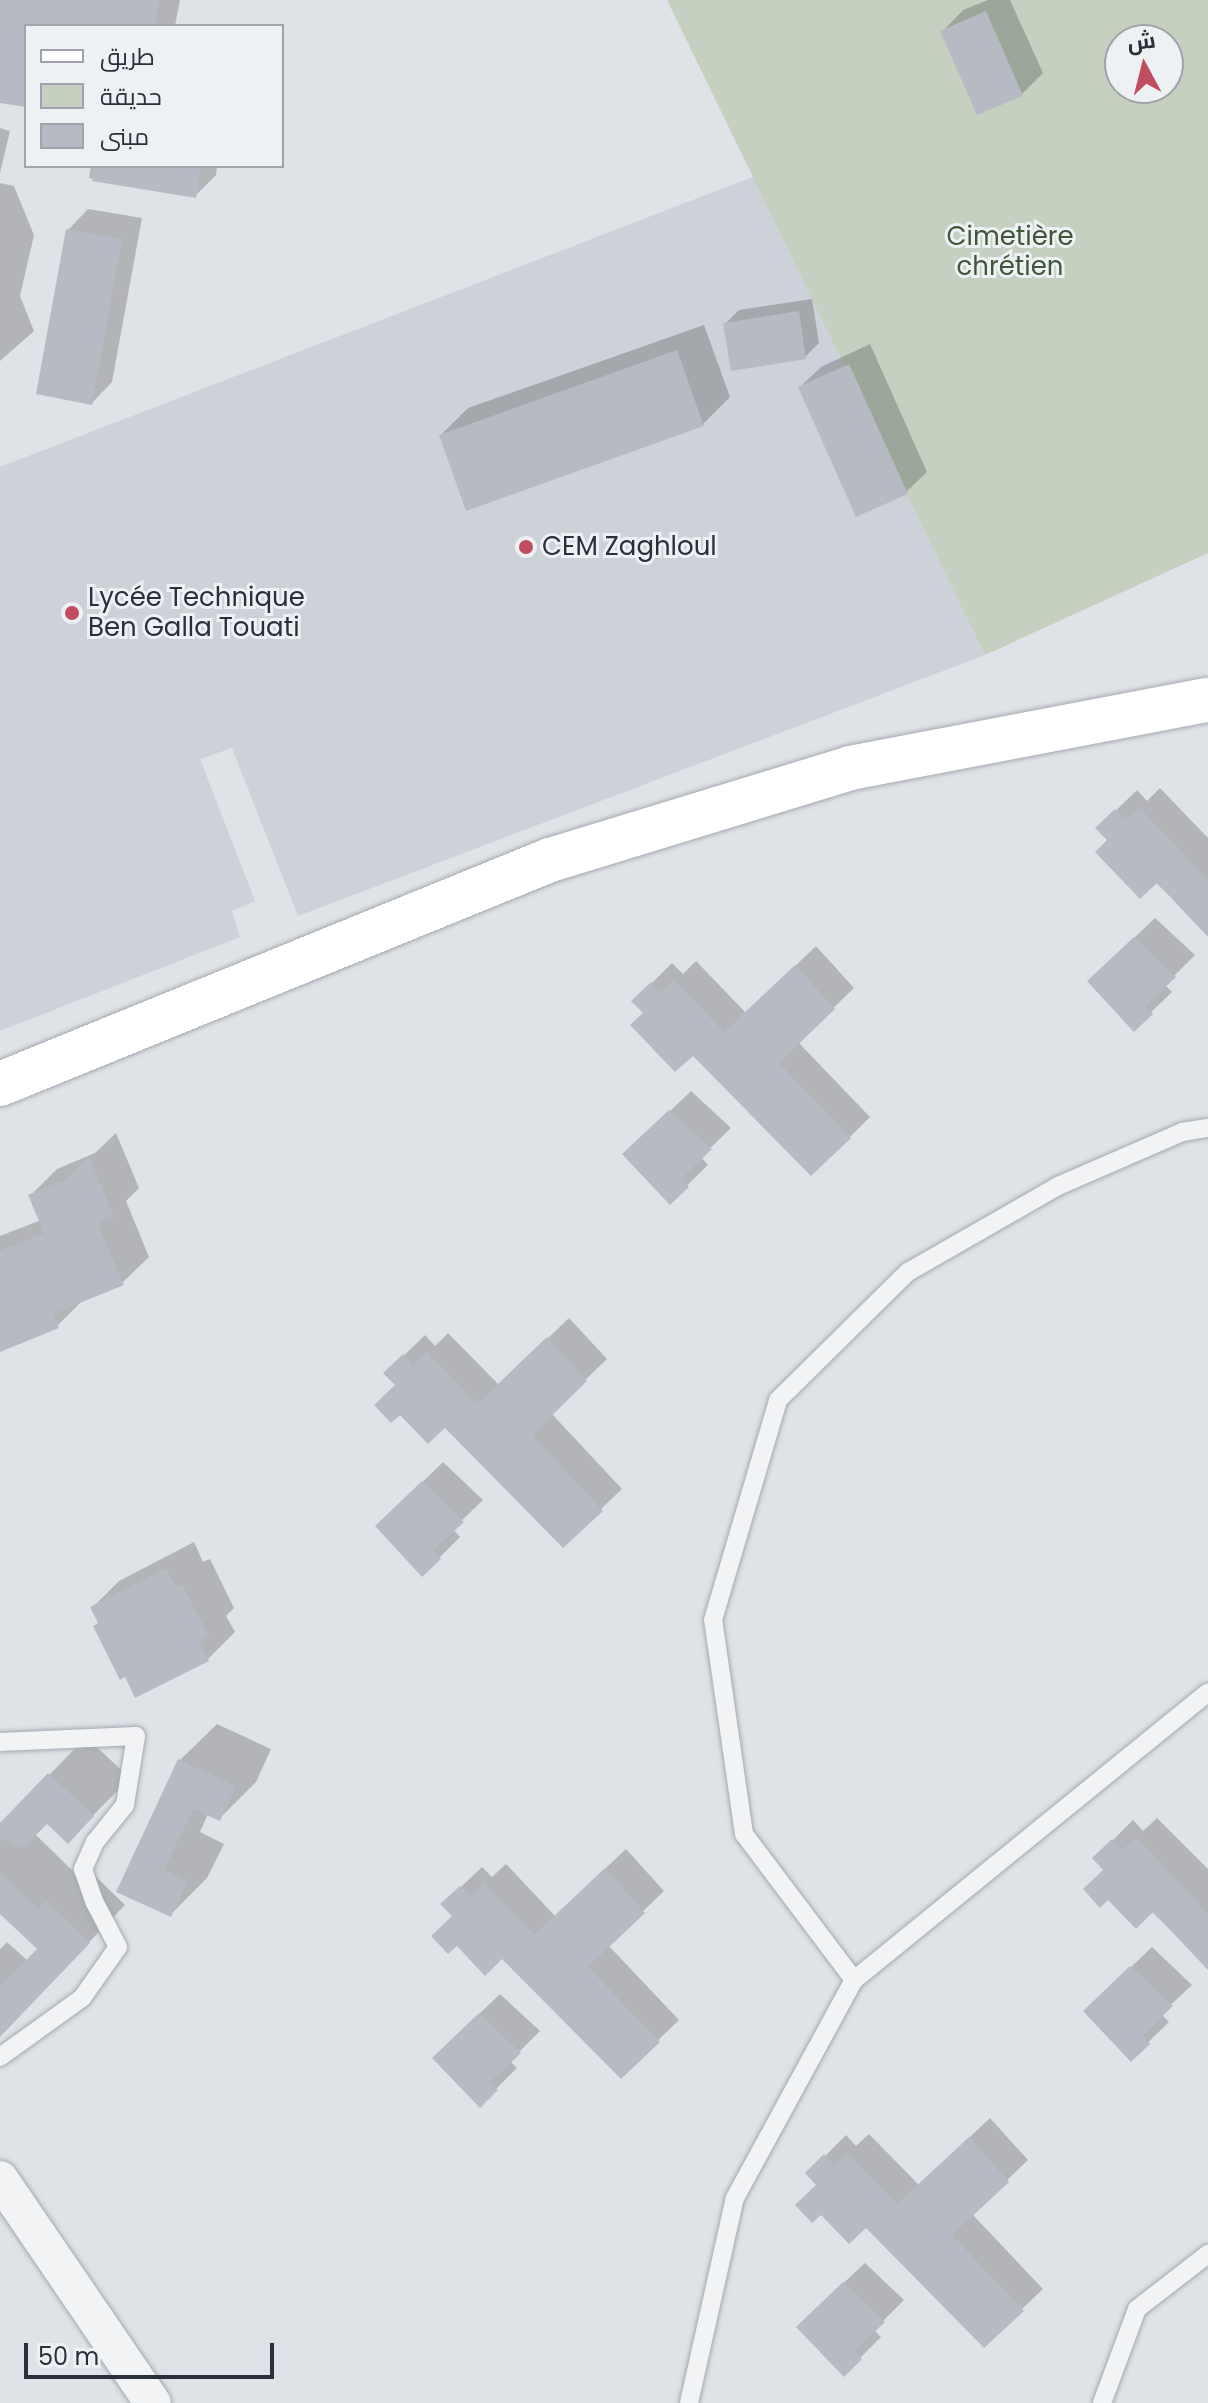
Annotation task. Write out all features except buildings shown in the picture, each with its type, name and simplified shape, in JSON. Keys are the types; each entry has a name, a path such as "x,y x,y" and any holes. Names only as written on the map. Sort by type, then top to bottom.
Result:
{"main road":[{"path":"0,1084 550,860 850,768 1208,700"}],"street":[{"path":"0,2179 153,2403"}],"lane":[{"path":"854,1980 744,1834 713,1620 778,1400 908,1272 1058,1186 1182,1132 1208,1128"},
{"path":"689,2403 735,2198 854,1980 1208,1692"},
{"path":"0,1742 136,1736 125,1805 95,1842 83,1869 94,1901 118,1947 82,1998 0,2057"},
{"path":"1102,2403 1137,2309 1208,2254"}],"shaded area":[{"name":"CEM Zaghloul","path":"755,176 985,655 298,916 232,748 200,759 255,901 232,911 240,937 0,1031 0,467"}],"green space":[{"name":"Cimetière chrétien","path":"667,0 1208,0 1208,553 985,655"}],"place":[{"name":"CEM Zaghloul","path":"526,547"},
{"name":"Lycée Technique Ben Galla Touati","path":"72,613"}]}
